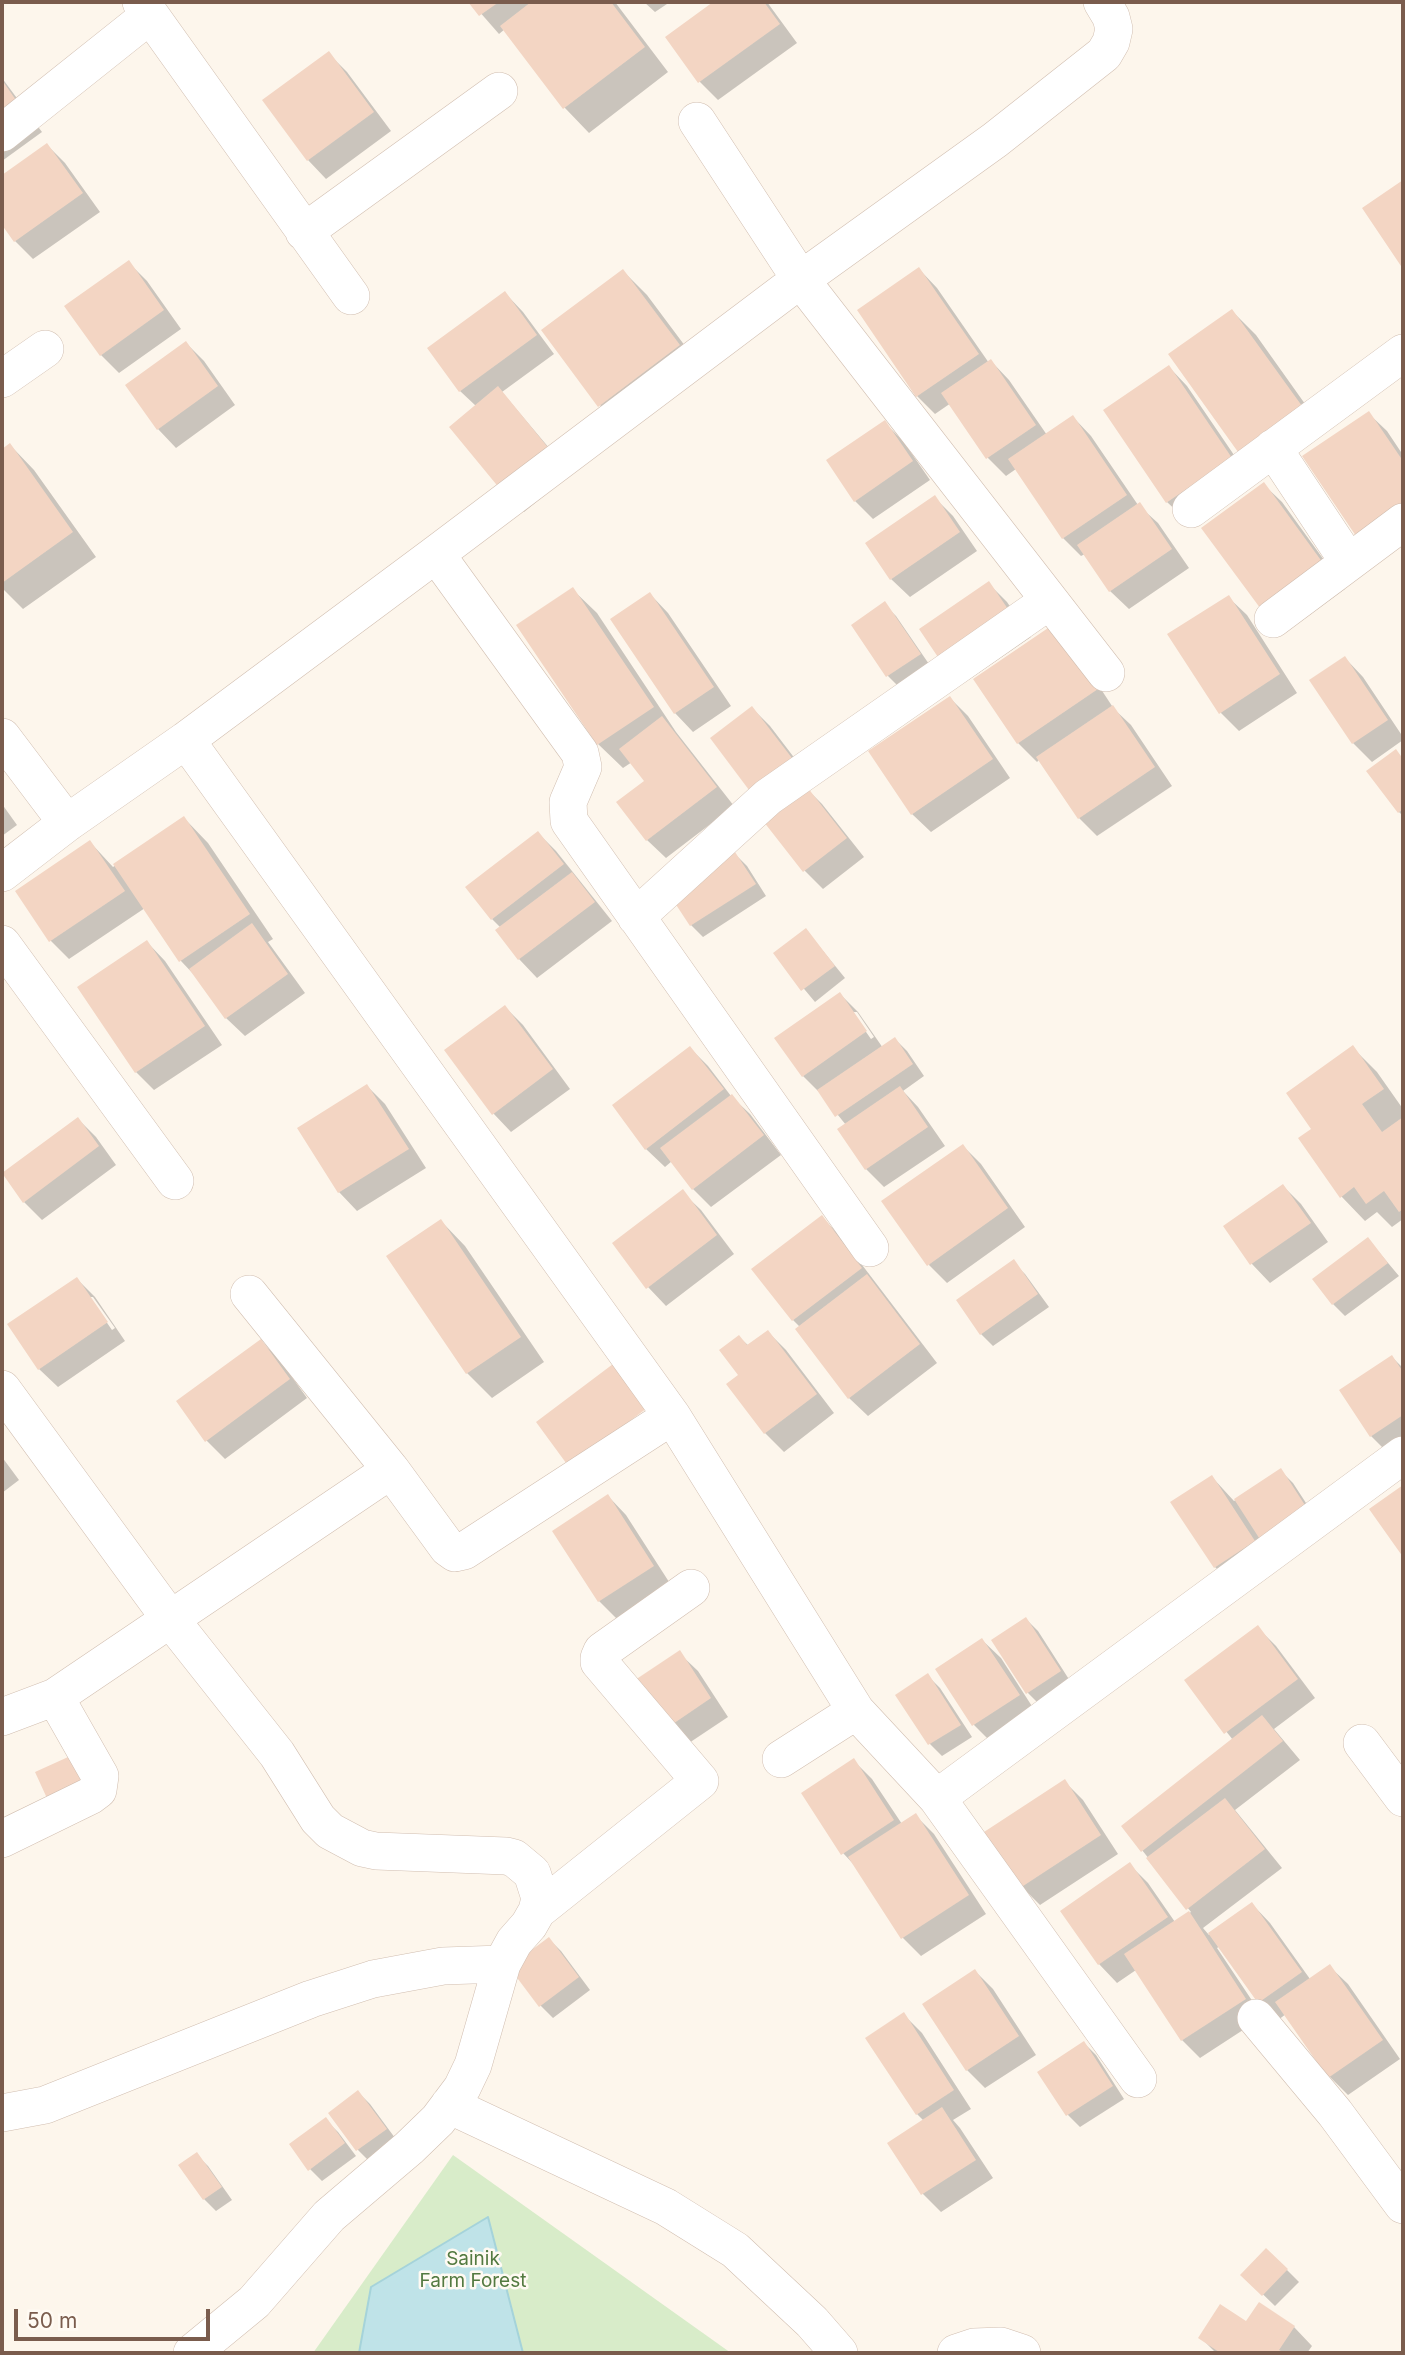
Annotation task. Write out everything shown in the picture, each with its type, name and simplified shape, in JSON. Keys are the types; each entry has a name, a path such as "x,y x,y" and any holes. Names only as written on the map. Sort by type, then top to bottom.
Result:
{"street":[{"path":"2,873 67,823 186,740 801,280 995,140 1104,54 1114,29 1111,17 1102,2"},
{"path":"2,133 146,8 351,296"},
{"path":"304,232 499,91"},
{"path":"697,121 801,280 1106,673"},
{"path":"2,379 45,349"},
{"path":"1191,509 1403,353"},
{"path":"1273,448 1348,561"},
{"path":"1273,618 1403,522"},
{"path":"436,554 580,753 583,767 568,802 569,821 870,1248"},
{"path":"636,917 768,797 1049,601"},
{"path":"2,737 67,823"},
{"path":"186,740 672,1416 856,1711 937,1798 1138,2079"},
{"path":"2,944 175,1181"},
{"path":"249,1294 391,1469 447,1548 455,1553 672,1416"},
{"path":"2,1390 171,1620 277,1754 318,1819 330,1831 362,1848 376,1851 514,1858 532,1873 540,1898 537,1911 529,1925 514,1942 502,1964 473,2065 462,2088 438,2120 329,2216 254,2302 192,2353"},
{"path":"937,1798 1403,1455"},
{"path":"2,1717 55,1697 391,1469"},
{"path":"537,1911 700,1781 599,1662 602,1651 691,1588"},
{"path":"2,1839 98,1790 100,1776 55,1697"},
{"path":"780,1759 856,1711"},
{"path":"1362,1743 1403,1798"},
{"path":"2,2113 45,2105 311,1999 373,1979 443,1966 502,1964"},
{"path":"1256,2018 1335,2113 1403,2205"},
{"path":"449,2105 666,2207 735,2249 812,2322 839,2353"},
{"path":"956,2353 974,2347 1001,2346 1022,2353"}],"green space":[{"name":"Sainik Farm Forest","path":"453,2155 731,2353 313,2353"}],"water":[{"path":"488,2217 523,2353 359,2353 371,2287"}],"building":[{"path":"468,2 499,2 479,16"},
{"path":"531,2 611,2 645,47 563,109 500,26"},
{"path":"713,2 764,2 780,24 698,83 665,37"},
{"path":"329,51 374,112 307,161 262,100"},
{"path":"2,80 25,113 2,130"},
{"path":"47,143 83,193 14,242 2,225 2,175"},
{"path":"1403,180 1403,269 1362,208"},
{"path":"129,260 164,310 100,356 64,306"},
{"path":"919,267 979,354 916,397 857,310"},
{"path":"623,269 680,345 598,407 541,330"},
{"path":"505,291 537,335 459,392 427,348"},
{"path":"1232,309 1302,406 1238,452 1168,354"},
{"path":"186,341 218,386 157,430 125,385"},
{"path":"991,359 1036,425 986,459 941,393"},
{"path":"1169,365 1232,458 1166,503 1103,410"},
{"path":"498,386 554,455 505,495 449,427"},
{"path":"1369,411 1403,461 1403,508 1358,539 1302,456"},
{"path":"1073,415 1127,495 1062,539 1008,459"},
{"path":"885,420 913,461 854,502 826,460"},
{"path":"10,443 73,532 2,583 2,449"},
{"path":"1264,482 1328,570 1266,616 1201,528"},
{"path":"935,495 960,532 890,580 865,543"},
{"path":"1140,502 1172,549 1109,592 1077,545"},
{"path":"989,581 1014,618 944,666 919,629"},
{"path":"573,587 654,707 597,745 516,625"},
{"path":"650,592 714,687 674,714 610,619"},
{"path":"1229,595 1280,674 1219,714 1167,634"},
{"path":"885,601 921,654 886,677 851,625"},
{"path":"1054,624 1098,689 1017,744 973,679"},
{"path":"1345,656 1388,720 1352,744 1309,680"},
{"path":"950,696 993,759 911,815 868,751"},
{"path":"1113,705 1155,767 1078,819 1036,757"},
{"path":"752,706 795,762 752,794 710,738"},
{"path":"662,716 717,787 646,841 616,802 644,781 619,749"},
{"path":"1396,749 1403,759 1403,809 1398,813 1366,771"},
{"path":"804,783 847,838 803,872 760,817"},
{"path":"184,816 250,914 179,962 113,864"},
{"path":"538,831 564,864 491,920 465,887"},
{"path":"90,840 125,891 49,942 15,891"},
{"path":"735,852 756,884 690,926 669,894"},
{"path":"572,872 595,902 518,960 495,930"},
{"path":"252,923 288,974 225,1019 189,969"},
{"path":"806,928 835,966 801,991 773,953"},
{"path":"147,940 205,1026 135,1073 77,987"},
{"path":"840,992 867,1031 802,1077 774,1038"},
{"path":"505,1005 553,1069 492,1115 444,1050"},
{"path":"895,1037 913,1064 835,1117 817,1090"},
{"path":"1353,1045 1384,1089 1362,1104 1382,1132 1403,1117 1403,1209 1399,1212 1384,1191 1366,1204 1354,1187 1340,1198 1298,1138 1311,1129 1286,1093"},
{"path":"690,1046 724,1089 645,1150 612,1105"},
{"path":"367,1084 409,1149 338,1193 297,1128"},
{"path":"900,1086 928,1127 865,1170 837,1129"},
{"path":"732,1094 764,1135 692,1190 660,1148"},
{"path":"78,1117 99,1146 23,1203 2,1173"},
{"path":"963,1144 1008,1208 927,1266 881,1201"},
{"path":"1283,1184 1311,1223 1250,1265 1223,1226"},
{"path":"683,1189 717,1235 646,1289 612,1243"},
{"path":"822,1215 862,1268 792,1321 751,1269"},
{"path":"441,1219 521,1337 466,1374 386,1256"},
{"path":"1368,1237 1388,1263 1332,1305 1312,1279"},
{"path":"1014,1259 1038,1294 980,1335 956,1300"},
{"path":"867,1274 920,1344 848,1399 795,1329"},
{"path":"77,1277 108,1322 38,1370 7,1324"},
{"path":"768,1330 817,1394 764,1434 726,1384 738,1375 719,1350 739,1335 747,1345"},
{"path":"261,1339 290,1379 205,1442 176,1401"},
{"path":"1392,1355 1403,1372 1403,1415 1370,1437 1339,1390"},
{"path":"617,1361 651,1405 569,1467 536,1422"},
{"path":"1281,1468 1310,1513 1263,1544 1234,1499"},
{"path":"1212,1475 1255,1541 1214,1568 1170,1502"},
{"path":"1403,1485 1403,1557 1369,1509"},
{"path":"608,1494 654,1566 598,1602 552,1531"},
{"path":"1026,1617 1061,1671 1026,1694 991,1640"},
{"path":"1258,1625 1298,1679 1224,1734 1184,1680"},
{"path":"982,1638 1020,1695 972,1726 935,1669"},
{"path":"680,1650 711,1698 664,1730 632,1682"},
{"path":"928,1673 961,1725 928,1745 895,1695"},
{"path":"1262,1715 1283,1741 1141,1852 1121,1826"},
{"path":"77,1753 94,1788 51,1807 35,1772"},
{"path":"854,1758 894,1820 841,1855 801,1793"},
{"path":"1065,1779 1101,1835 1020,1888 984,1832"},
{"path":"1225,1798 1265,1849 1186,1910 1146,1858"},
{"path":"916,1813 969,1895 901,1939 848,1857"},
{"path":"1130,1862 1168,1917 1098,1965 1060,1911"},
{"path":"1252,1902 1302,1972 1258,2003 1208,1933"},
{"path":"1189,1911 1246,1999 1181,2041 1124,1954"},
{"path":"549,1937 579,1977 539,2007 509,1967"},
{"path":"1330,1964 1383,2040 1328,2078 1275,2002"},
{"path":"975,1969 1019,2036 966,2071 922,2004"},
{"path":"904,2012 954,2090 916,2115 865,2038"},
{"path":"1084,2041 1113,2086 1066,2116 1037,2072"},
{"path":"358,2090 387,2129 356,2151 328,2113"},
{"path":"942,2107 976,2160 921,2195 887,2143"},
{"path":"326,2117 345,2143 308,2171 289,2144"},
{"path":"197,2152 222,2187 203,2200 178,2165"},
{"path":"1266,2248 1288,2269 1262,2296 1240,2275"},
{"path":"1259,2302 1295,2326 1279,2350 1285,2353 1217,2353 1219,2352 1198,2338 1220,2304 1246,2321"}]}
